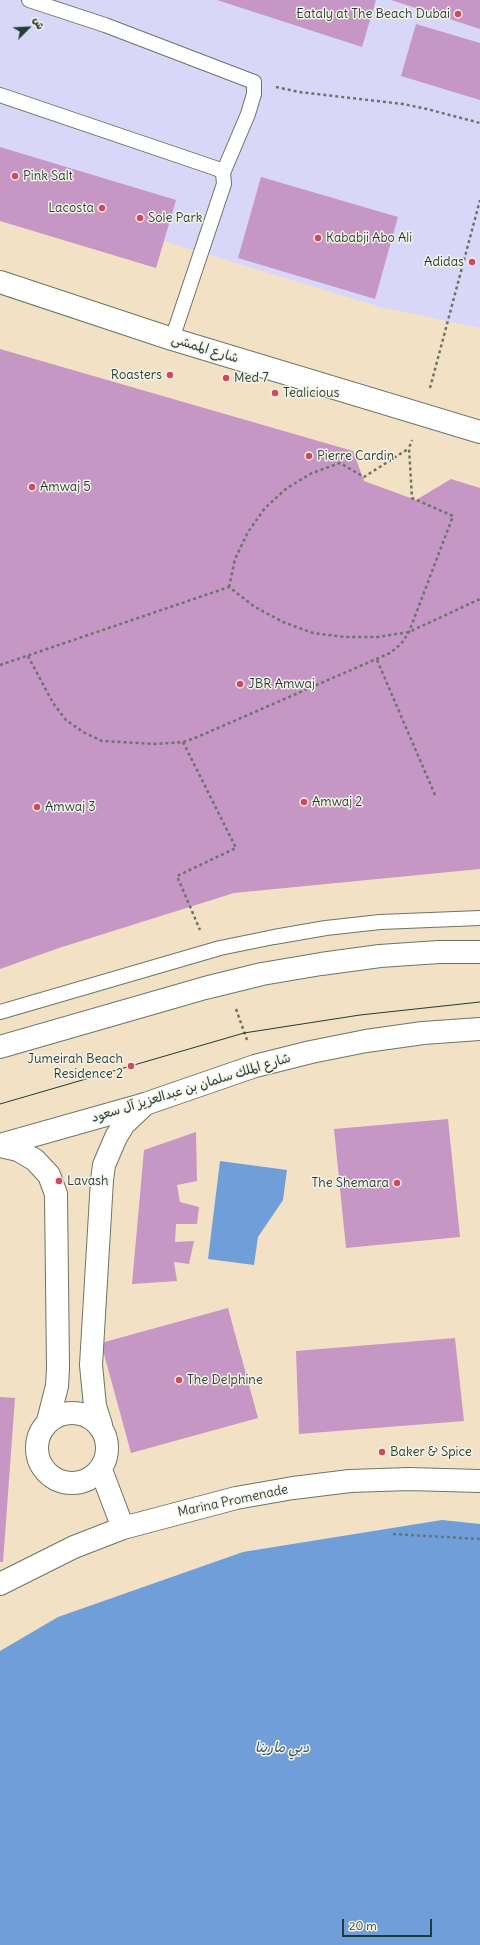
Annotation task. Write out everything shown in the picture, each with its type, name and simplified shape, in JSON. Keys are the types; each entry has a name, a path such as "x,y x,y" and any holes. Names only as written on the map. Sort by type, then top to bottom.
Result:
{"street":[{"name":"شارع الممشى","path":"0,282 172,339 480,432"},
{"path":"0,1047 205,988 262,974 380,956 439,952 480,952"},
{"name":"شارع الملك سلمان بن عبدالعزيز آل سعود","path":"0,1146 145,1104 255,1066 311,1052 366,1041 423,1033 480,1029"},
{"path":"100,1425 92,1386 91,1358 104,1165 116,1137 124,1124 145,1104"},
{"path":"0,1146 18,1150 36,1160 49,1175 56,1194 58,1368 57,1386 48,1421"},
{"path":"69,1412 81,1412 92,1417 100,1425 106,1436 108,1447 106,1459 100,1470 92,1478 70,1484 58,1480 48,1474 41,1464 37,1453 37,1442 41,1430 48,1421 58,1415 69,1412"},
{"path":"100,1470 123,1528"},
{"name":"Marina Promenade","path":"0,1584 74,1547 123,1528 236,1498 293,1488 350,1481 409,1479 480,1481"}],"lane":[{"path":"29,0 105,25 254,82 254,94 250,107 223,173 224,184 172,339"},
{"path":"0,95 218,169 223,173"},
{"path":"0,1012 220,948 274,937 326,928 380,922 480,918"}],"path":[{"path":"254,82 299,92 403,104 480,123"},
{"path":"28,656 53,703 66,720 83,732 102,740 123,743 164,744 184,742 377,660 390,653 401,644 409,632 453,516 412,498 409,448 424,414 480,200"},
{"path":"229,587 236,558 248,532 265,508 287,488 312,473 340,463 364,477 409,448"},
{"path":"229,587 255,607 283,622 313,633 345,637 371,637 409,632 480,599"},
{"path":"0,665 229,587"},
{"path":"377,660 435,795"},
{"path":"184,742 236,848 177,876 194,914"},
{"path":"230,1009 236,1008 255,1066"},
{"path":"392,1534 480,1539"}],"shaded area":[{"path":"0,0 480,0 480,328 380,307 0,191"}],"water":[{"path":"220,1161 287,1170 283,1200 258,1237 254,1265 208,1259"},
{"name":"دبي مارينا","path":"442,1520 480,1524 480,1945 0,1945 0,1651 58,1617 243,1552"}],"building":[{"path":"217,0 376,0 362,47"},
{"name":"Eataly at The Beach Dubai","path":"391,0 480,0 480,29"},
{"path":"416,24 480,43 480,100 401,76"},
{"path":"0,147 176,200 156,268 0,221"},
{"name":"Kababji Abo Ali","path":"261,177 398,217 375,299 238,258"},
{"name":"JBR Amwaj","path":"0,349 353,451 364,481 416,500 451,479 480,488 480,869 234,893 59,948 0,969"},
{"name":"The Shemara","path":"448,1119 460,1237 346,1248 334,1129"},
{"path":"196,1132 197,1181 177,1185 180,1202 199,1207 197,1224 176,1224 175,1242 194,1241 189,1264 174,1262 177,1281 132,1284 144,1150"},
{"name":"The Delphine","path":"228,1308 258,1418 131,1453 101,1343"},
{"path":"455,1338 464,1421 299,1434 296,1351"},
{"path":"0,1397 15,1398 3,1562 0,1562"}],"tram line":[{"path":"0,1104 244,1033 360,1015 480,1002"}],"place":[{"name":"Eataly at The Beach Dubai","path":"458,14"},
{"name":"Pink Salt","path":"15,176"},
{"name":"Lacosta","path":"102,208"},
{"name":"Sole Park","path":"140,218"},
{"name":"Kababji Abo Ali","path":"318,238"},
{"name":"Adidas","path":"472,262"},
{"name":"Roasters","path":"170,375"},
{"name":"Med 7","path":"226,378"},
{"name":"Tealicious","path":"275,393"},
{"name":"Pierre Cardin","path":"309,456"},
{"name":"Amwaj 5","path":"32,487"},
{"name":"JBR Amwaj","path":"240,684"},
{"name":"Amwaj 2","path":"304,802"},
{"name":"Amwaj 3","path":"37,807"},
{"name":"Jumeirah Beach Residence 2","path":"131,1066"},
{"name":"Lavash","path":"59,1181"},
{"name":"The Shemara","path":"397,1183"},
{"name":"The Delphine","path":"179,1380"},
{"name":"Baker & Spice","path":"382,1452"}]}
